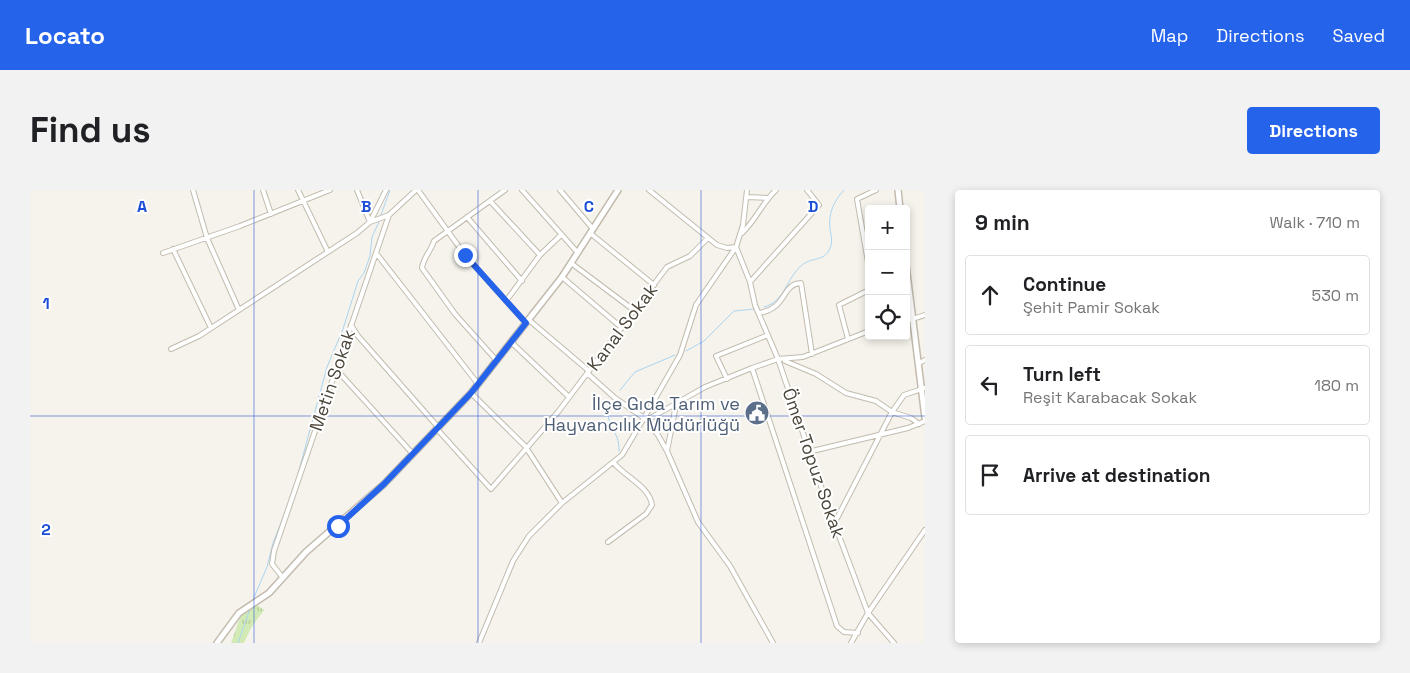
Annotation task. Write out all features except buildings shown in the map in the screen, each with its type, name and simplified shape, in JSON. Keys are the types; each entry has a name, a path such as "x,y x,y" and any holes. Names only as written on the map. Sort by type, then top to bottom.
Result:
{"street":[{"path":"193,190 207,238 239,310"},
{"path":"263,190 270,214"},
{"path":"298,190 328,252"},
{"path":"312,190 316,196"},
{"path":"162,253 207,238 330,190"},
{"path":"357,190 370,222"},
{"path":"370,222 386,190"},
{"path":"417,190 465,255 506,301 588,372 609,393 646,419 667,451 698,522 730,566 773,643"},
{"name":"Metin Sokak","path":"283,578 272,564 274,551 351,325 389,215 417,190"},
{"path":"497,361 455,314 422,268 422,262 431,253 434,241 505,190"},
{"path":"522,190 578,253"},
{"path":"217,643 245,608 258,602 306,552 368,500 471,393 562,277 618,190"},
{"path":"649,190 717,245 727,248 736,247"},
{"path":"479,643 513,561 529,536 562,503 622,455 646,419 680,355 696,305 736,247 744,225 746,190"},
{"path":"740,235 752,224 768,198 776,190"},
{"path":"750,282 819,205 807,190"},
{"path":"866,250 857,200 876,190"},
{"path":"898,190 900,205"},
{"path":"563,191 592,231 654,285"},
{"path":"747,197 768,198"},
{"path":"490,201 540,254"},
{"path":"171,349 211,328 328,252 370,222 389,215"},
{"path":"467,217 522,281"},
{"path":"506,301 540,254 561,236"},
{"name":"Kanal Sokak","path":"438,428 491,489 570,397 668,267 690,256 708,238"},
{"name":"Ömer Topuz Sokak","path":"736,247 750,282 755,305 778,359 808,452 868,613"},
{"path":"174,249 211,328"},
{"path":"376,253 478,384"},
{"path":"572,263 635,311"},
{"path":"562,277 622,328"},
{"path":"759,313 777,306 788,289 801,283 812,354"},
{"path":"848,340 839,305 865,292"},
{"path":"808,452 879,435 919,424 925,420 924,389 909,295"},
{"path":"912,320 925,315"},
{"path":"351,325 358,336 438,428"},
{"path":"783,360 812,354 865,333"},
{"path":"727,378 716,356 768,335"},
{"path":"511,342 570,397"},
{"path":"646,419 705,387 778,359 816,374 846,393 876,401 892,412 912,418 919,424"},
{"path":"919,363 925,360"},
{"path":"752,368 837,626 844,632 858,633"},
{"path":"336,369 413,454"},
{"path":"834,524 892,412 904,395 924,389"},
{"path":"471,393 527,449 562,503"},
{"path":"667,451 676,404"},
{"path":"608,542 646,514 652,505 646,492 625,476 615,462"},
{"path":"851,643 868,613 925,530"},
{"path":"868,613 894,643"}],"green space":[{"path":"257,605 264,610 251,628 244,643 231,643 241,615"}],"waterway":[{"path":"381,215 390,190"},
{"path":"764,307 777,300 792,276 802,265 828,252 831,243 831,213 837,198 844,190"},
{"path":"298,474 327,367 343,329 358,281 364,273 370,256 372,237 379,222"},
{"path":"686,351 704,341 734,311 754,309"},
{"path":"620,390 635,372 675,355"},
{"path":"609,401 608,417 619,444 619,451"},
{"path":"252,602 267,567 273,543 287,508"},
{"path":"238,643 250,609"}],"place":[{"name":"İlçe Gıda Tarım ve Hayvancılık Müdürlüğü","path":"757,413"}],"route":[{"path":"338,526 384,484 471,393 526,323 465,255"}]}
